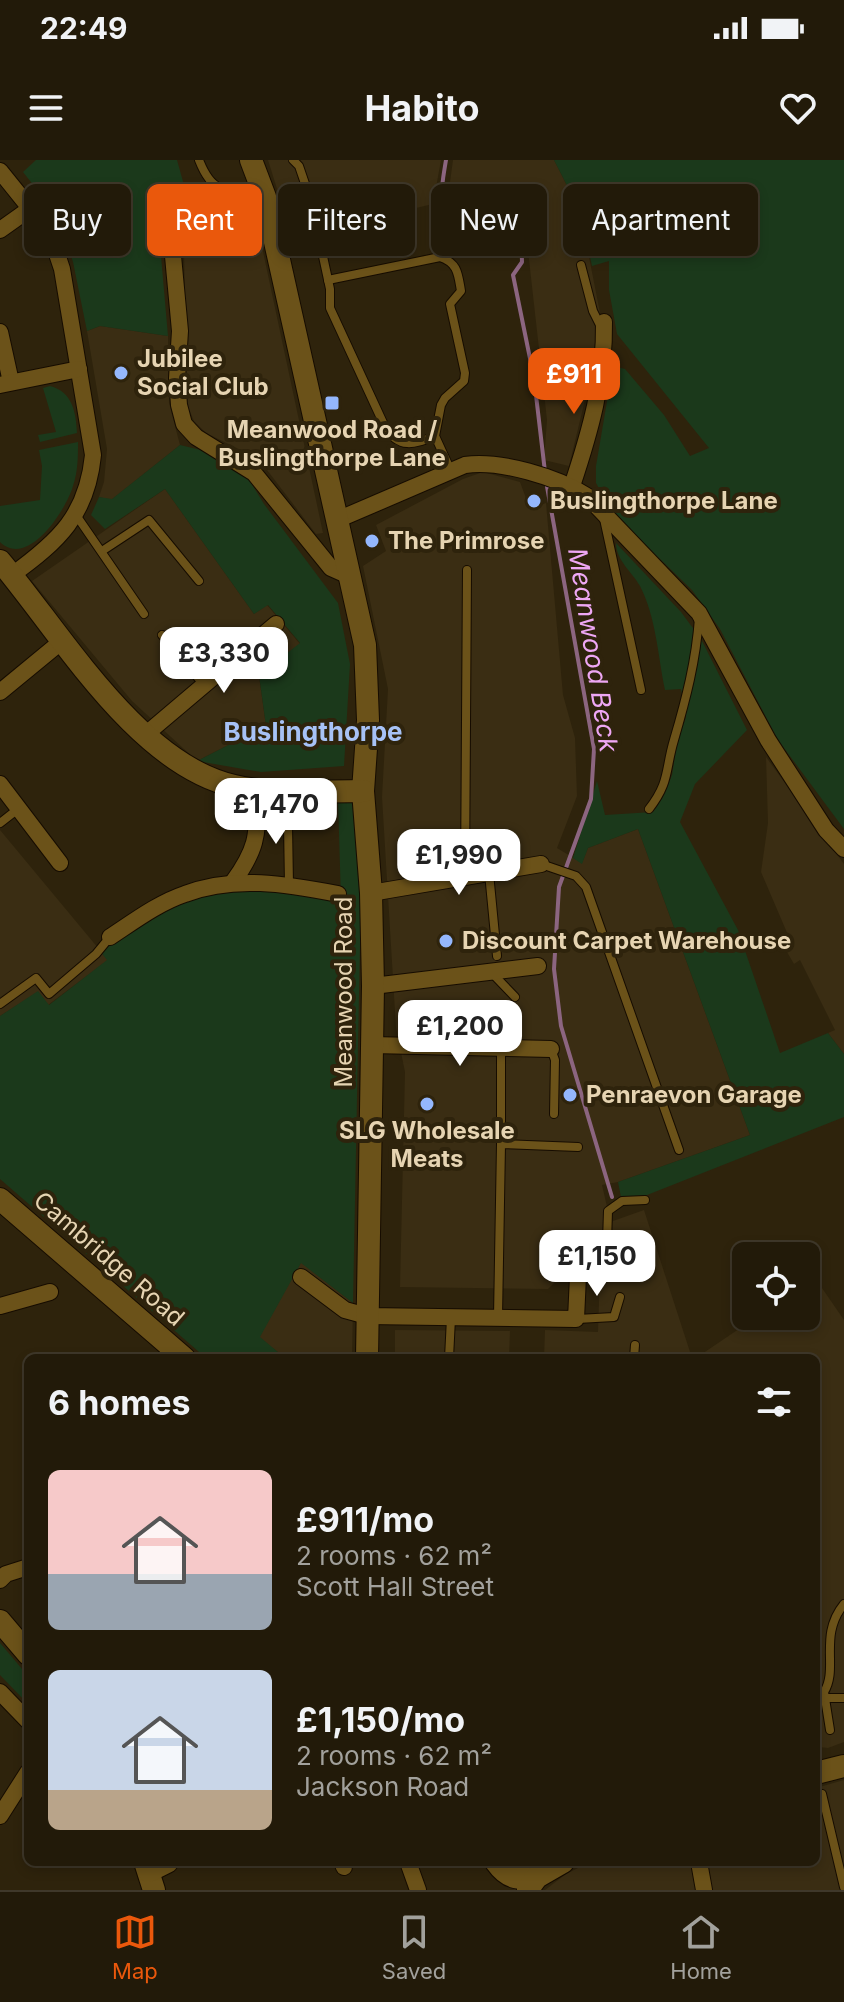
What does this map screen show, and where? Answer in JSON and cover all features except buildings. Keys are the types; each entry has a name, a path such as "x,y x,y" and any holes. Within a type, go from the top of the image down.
{"street":[{"name":"Meanwood Road","path":"251,160 260,184"},
{"path":"0,171 24,200"},
{"name":"Meanwood Road","path":"262,194 365,645 369,694 363,791 371,893 373,986 367,1354"},
{"path":"0,230 24,213"},
{"path":"58,256 93,455 91,479 76,515 46,550 6,568 101,688 145,735 205,777 258,791 363,791"},
{"path":"173,256 180,331 179,405 184,424 196,437 254,473 331,568 349,576"},
{"path":"568,485 593,425 605,353 604,328"},
{"path":"0,332 5,384 79,369"},
{"path":"337,520 465,465 486,462 568,485 587,496 699,613 764,744 826,830 844,849"},
{"path":"145,735 276,624"},
{"path":"0,692 62,641"},
{"path":"0,784 60,863"},
{"path":"233,882 249,859 257,840 258,791"},
{"path":"371,893 548,865"},
{"path":"110,937 185,893 233,882 289,885 338,894"},
{"path":"373,986 494,964 538,966"},
{"path":"371,1045 551,1049"},
{"name":"Cambridge Road","path":"0,1199 179,1354"},
{"path":"301,1277 345,1310 367,1316 576,1319 578,1276"},
{"path":"0,1306 50,1292"},
{"path":"0,1580 6,1574 24,1568"},
{"path":"0,1621 24,1649"},
{"path":"0,1692 24,1717"},
{"path":"820,1783 844,1766"},
{"path":"0,1816 24,1778"},
{"path":"409,1866 418,1890"},
{"path":"494,1866 498,1890"},
{"path":"497,1866 505,1875 532,1884 557,1866"},
{"path":"700,1866 704,1890"}],"lane":[{"path":"199,160 206,178 212,184"},
{"path":"293,160 299,166 305,184"},
{"path":"323,256 330,308 392,438 409,444 435,436"},
{"path":"328,280 440,257 457,268 461,291 450,304 465,373 464,381 441,405 435,436 451,471"},
{"path":"581,265 593,311 604,328"},
{"path":"603,513 641,690"},
{"path":"76,515 144,614"},
{"path":"102,551 149,520 199,581"},
{"path":"465,876 467,570"},
{"path":"649,809 662,792 669,771 696,657 699,613"},
{"path":"162,635 204,686"},
{"path":"0,823 18,809"},
{"path":"288,825 289,885"},
{"path":"548,865 576,876 586,887 679,1150"},
{"path":"489,872 494,964 515,997"},
{"path":"0,1004 36,978 49,994 96,954 110,937"},
{"path":"498,1317 501,1049"},
{"path":"551,1049 555,1060 554,1114"},
{"path":"501,1144 578,1147"},
{"path":"578,1276 606,1273 608,1211 622,1201 645,1200"},
{"path":"576,1319 614,1317 620,1297"},
{"path":"449,1354 451,1317"},
{"path":"634,1354 635,1345"},
{"path":"830,1730 822,1694 829,1683 828,1642 837,1613 844,1604"},
{"path":"820,1643 828,1642"},
{"path":"822,1694 844,1698"},
{"path":"820,1788 844,1887"}],"shaded area":[{"path":"268,160 441,160 437,184 431,184 431,204 415,208 415,184 278,184 278,192"},
{"path":"453,160 554,160 566,184 563,184 563,256 589,256 601,318 569,466 544,460 547,420 529,256 547,256 547,184 450,182"},
{"path":"262,247 323,533 316,534 264,466 251,455 206,433 194,421 187,405 184,256 262,256"},
{"path":"100,326 168,336 169,403 180,445 111,500 99,497 104,482 107,449 87,331"},
{"path":"483,472 520,482 530,509 546,503 563,695 575,738 577,796 557,848 582,863 588,848 638,829 750,1135 602,1185 608,1211 605,1230 613,1221 644,1210 691,1354 544,1354 545,1330 598,1332 601,1242 596,1259 557,1258 555,1282 548,1289 400,1287 405,1072 396,1028 382,797 388,689 363,566 386,551 376,525 463,479"},
{"path":"165,489 254,614 267,605 300,644 259,676 266,726 197,761 132,701 32,581"},
{"path":"766,757 844,864 844,1054 828,1033 835,1030 800,960 794,964 780,940 788,935 761,872 768,823"},
{"path":"0,830 108,960 48,1005 38,992 0,1016"},
{"path":"301,1262 353,1303 352,1354 280,1354 259,1337"},
{"path":"822,1288 844,1320 844,1742 828,1748 820,1747 820,1354 702,1354 737,1330 820,1330"},
{"path":"395,1330 510,1331 509,1354 395,1354"},
{"path":"844,1780 844,1890 545,1890 582,1866 820,1866 820,1787"}],"green space":[{"path":"36,160 177,160 184,184 147,184 147,256 161,256 168,336 100,326 87,331 71,256 131,256 131,184 33,184 23,172"},
{"path":"554,160 844,160 844,829 778,740 720,629 692,590 607,503 596,483 596,466 613,366 625,369 664,415 690,456 709,448 617,334 609,290 609,261 592,266 590,256 758,256 758,184 566,184"},
{"path":"50,386 64,393 72,404 77,433 40,442 38,435 56,432 43,388"},
{"path":"78,442 73,486 54,521 34,542 22,548 11,548 0,542 0,506 40,500 42,466 39,450"},
{"path":"180,445 205,451 248,478 338,603 350,664 344,766 261,772 197,761 266,726 259,675 300,643 268,605 254,614 165,489 105,529 91,515 99,497 112,499"},
{"path":"616,543 681,612 701,639 747,730 695,784 680,822 738,930 780,1053 828,1033 844,1054 844,1117 642,1197 621,1197 618,1182 750,1135 638,829 588,848 582,864 573,858 597,781 605,815 653,812 672,775 677,743 686,717 681,689 665,690 650,611 640,586 619,555"},
{"path":"338,800 356,804 361,893 353,1303 301,1263 260,1337 280,1354 201,1354 0,1179 0,1016 38,991 49,1005 107,960 100,951 150,917 185,899 246,886 341,900"},
{"path":"0,1643 24,1671 24,1700 0,1675"}],"waterway":[{"name":"Meanwood Beck","path":"446,160 442,188 451,208 469,219 486,213 507,221 521,232 522,262 513,275 534,378 545,472"},
{"name":"Meanwood Beck","path":"546,481 594,749 591,799 559,887 554,969 561,1026 612,1197"}],"place":[{"name":"Jubilee Social Club","path":"121,373"},
{"name":"Meanwood Road / Buslingthorpe Lane","path":"332,403"},
{"name":"Buslingthorpe Lane","path":"534,501"},
{"name":"The Primrose","path":"372,541"},
{"name":"Discount Carpet Warehouse","path":"446,941"},
{"name":"Penraevon Garage","path":"570,1095"},
{"name":"SLG Wholesale Meats","path":"427,1104"}],"district":[{"name":"Buslingthorpe","path":"313,732"}]}
